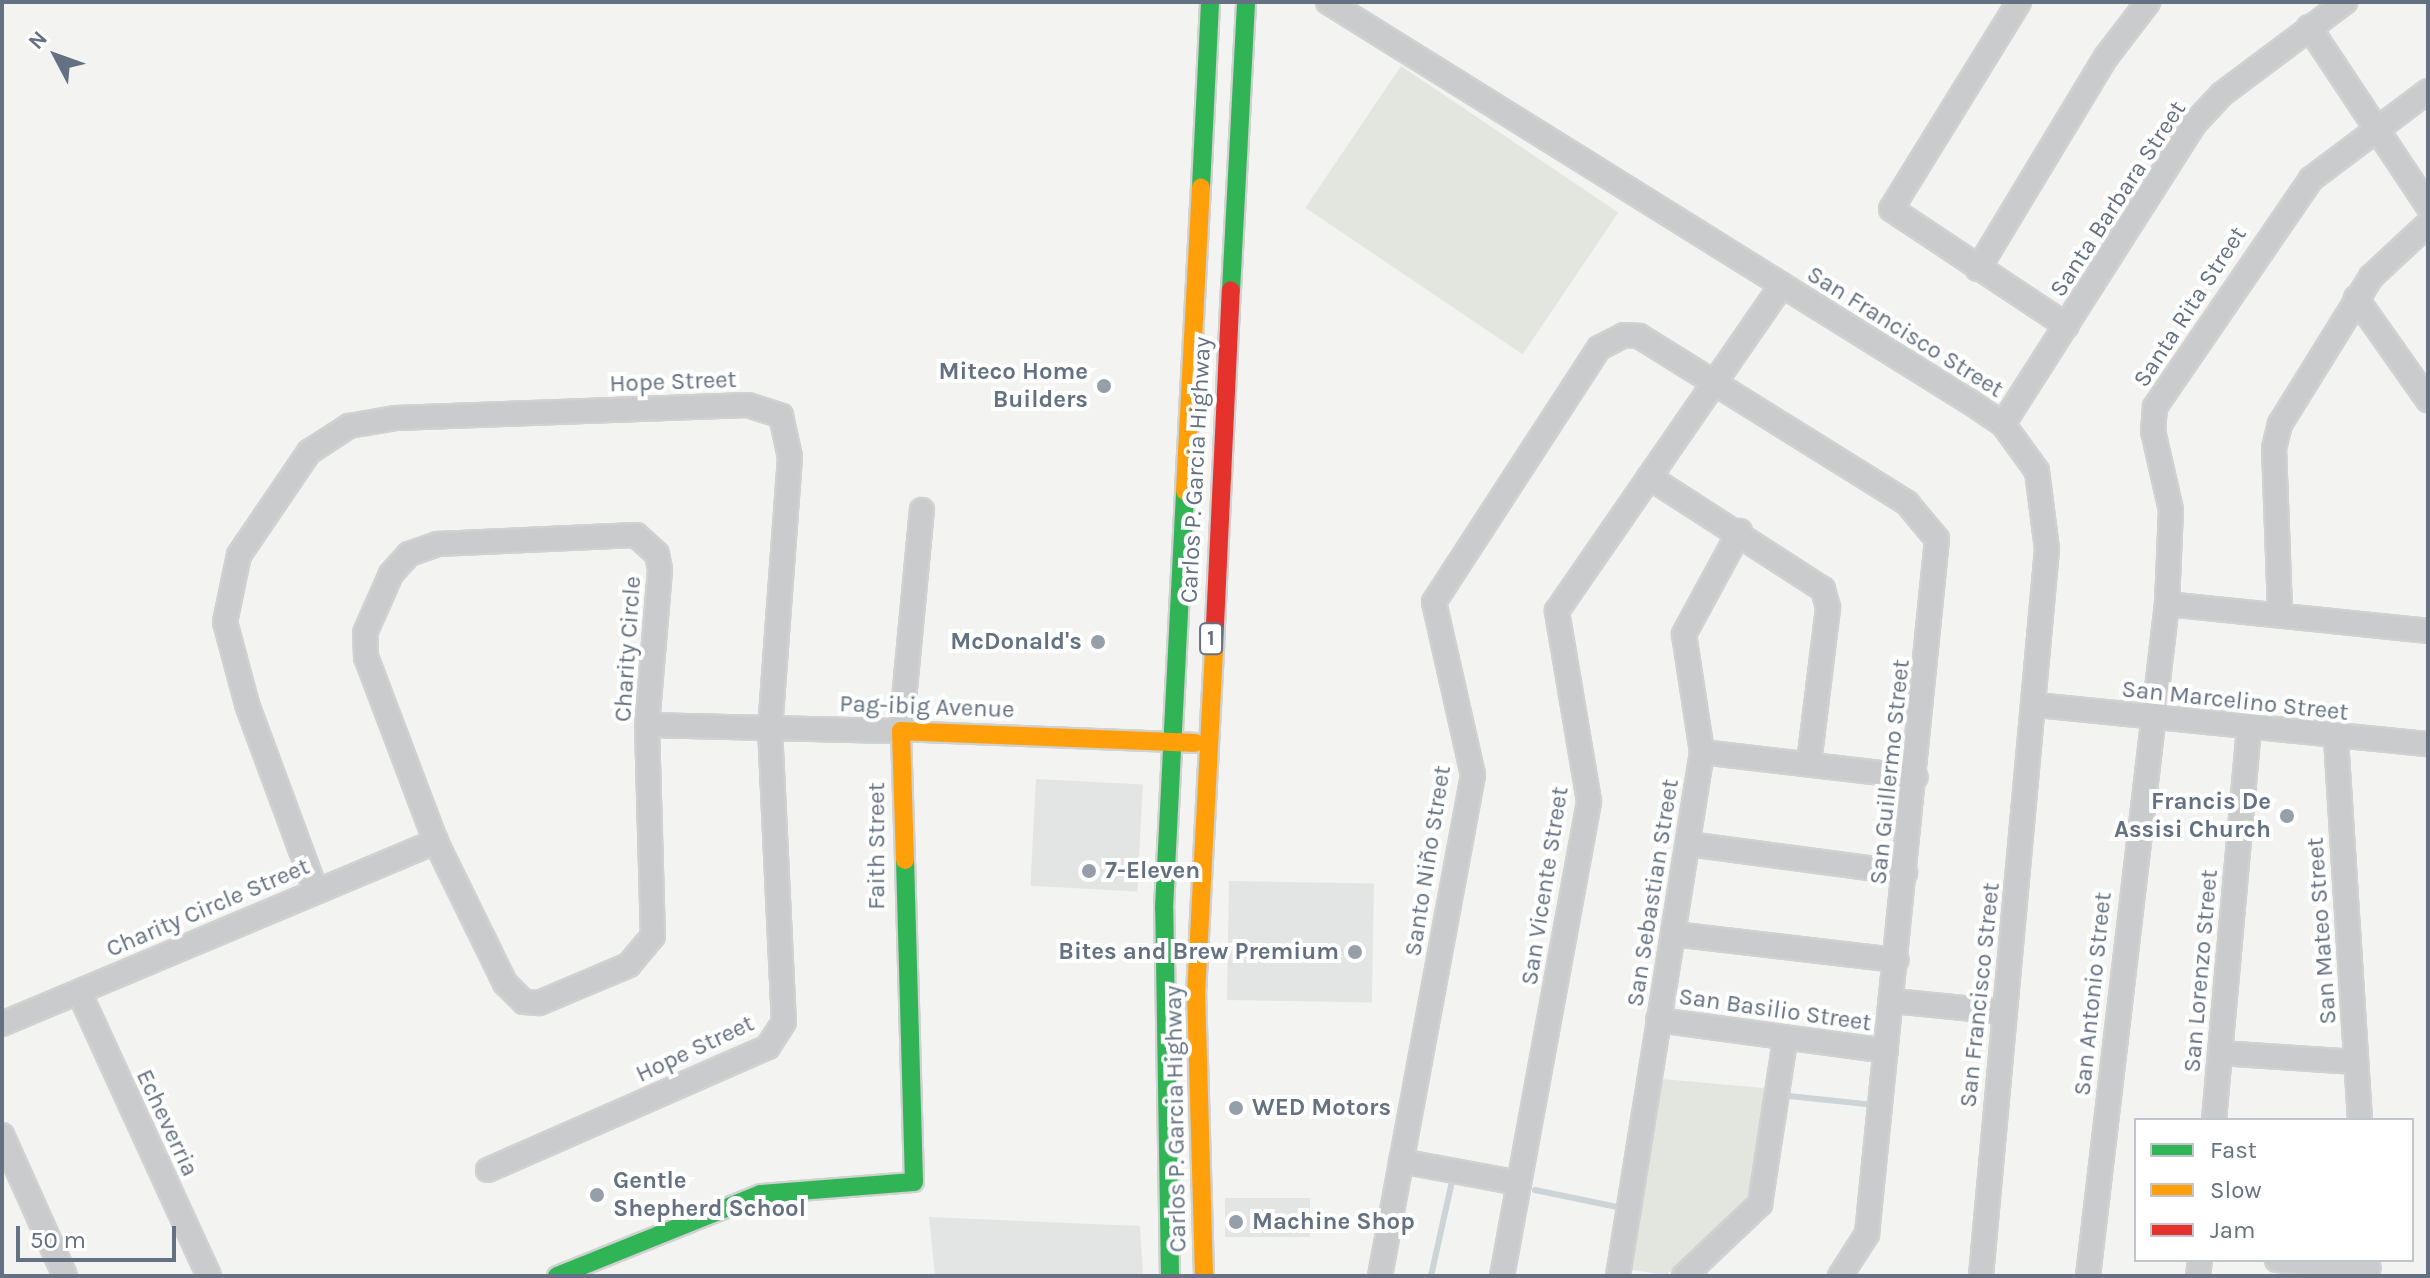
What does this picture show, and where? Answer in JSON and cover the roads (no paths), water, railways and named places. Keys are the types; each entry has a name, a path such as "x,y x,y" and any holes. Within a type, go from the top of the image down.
{"main road":[{"name":"Carlos P. Garcia Highway","path":"1170,1276 1163,997 1171,742 1210,2"},
{"name":"Carlos P. Garcia Highway","path":"1204,1276 1196,994 1205,743 1246,2"},
{"path":"1184,468 1221,470"},
{"name":"Pag-ibig Avenue","path":"901,731 1205,743"},
{"name":"Faith Street","path":"557,1276 761,1194 914,1182 901,731"},
{"path":"1163,997 1196,994"}],"street":[{"name":"San Francisco Street","path":"1328,2 2003,424 2025,449 2046,500 2036,705 2003,1012 1981,1276"},
{"path":"2019,2 1891,209 2067,326"},
{"path":"1978,269 2106,57 2148,2"},
{"name":"Santa Barbara Street","path":"2003,424 2194,124 2309,27 2345,2"},
{"path":"2309,27 2379,127 2428,206"},
{"name":"Santa Rita Street","path":"2149,717 2167,604 2171,510 2153,431 2158,399 2311,179 2428,91"},
{"path":"2280,611 2274,448 2289,406 2356,298 2428,224"},
{"name":"San Vicente Street","path":"1502,1276 1589,801 1557,611 1782,285"},
{"path":"2356,298 2428,400"},
{"name":"Santo Niño Street","path":"1380,1276 1473,775 1435,616 1439,587 1599,348 1624,335 1639,336 1715,382"},
{"name":"San Guillermo Street","path":"1715,382 1930,524 1939,556 1867,1234 1840,1276"},
{"name":"Hope Street","path":"316,891 247,704 225,622 226,592 239,555 287,478 327,435 349,426 748,405 781,416 790,457 770,728 784,1022 778,1036 737,1062 488,1170"},
{"path":"1649,477 1808,575 1828,608 1809,762"},
{"name":"Faith Street","path":"901,731 922,510"},
{"name":"San Sebastian Street","path":"1621,1275 1658,1020 1702,752 1684,634 1740,531"},
{"name":"Charity Circle","path":"624,534 646,541 660,570 647,725 653,936 629,965 539,1003 524,1002 505,983 436,842 366,657 375,603 409,554 452,543 624,534"},
{"path":"2167,604 2280,611 2428,631"},
{"name":"San Marcelino Street","path":"2036,705 2336,739 2428,744"},
{"name":"San Antonio Street","path":"2088,1276 2149,717"},
{"name":"Pag-ibig Avenue","path":"647,725 901,731"},
{"name":"San Lorenzo Street","path":"2214,1118 2249,730"},
{"name":"San Mateo Street","path":"2336,739 2360,1118"},
{"path":"1702,752 1809,762 1916,777"},
{"name":"Charity Circle Street","path":"2,1024 436,842"},
{"path":"1689,844 1905,873"},
{"path":"1674,934 1896,960"},
{"name":"Echeverria","path":"79,992 209,1276"},
{"path":"1893,1001 2003,1012"},
{"name":"San Basilio Street","path":"1658,1020 1785,1041 1886,1051"},
{"path":"1684,1276 1760,1204 1785,1041"},
{"path":"2220,1053 2356,1062"},
{"path":"2,1135 65,1276"},
{"path":"1401,1161 1519,1183"},
{"path":"2300,1262 2369,1268"}],"waterway":[{"path":"1789,1096 1874,1105"},
{"path":"1431,1276 1452,1181"},
{"path":"1535,1190 1617,1207"}],"place":[{"name":"Miteco Home Builders","path":"1104,386"},
{"name":"McDonald's","path":"1098,642"},
{"name":"Francis De Assisi Church","path":"2287,816"},
{"name":"7-Eleven","path":"1089,871"},
{"name":"Bites and Brew Premium","path":"1355,952"},
{"name":"WED Motors","path":"1236,1108"},
{"name":"Gentle Shepherd School","path":"597,1195"},
{"name":"Machine Shop","path":"1236,1222"}]}
